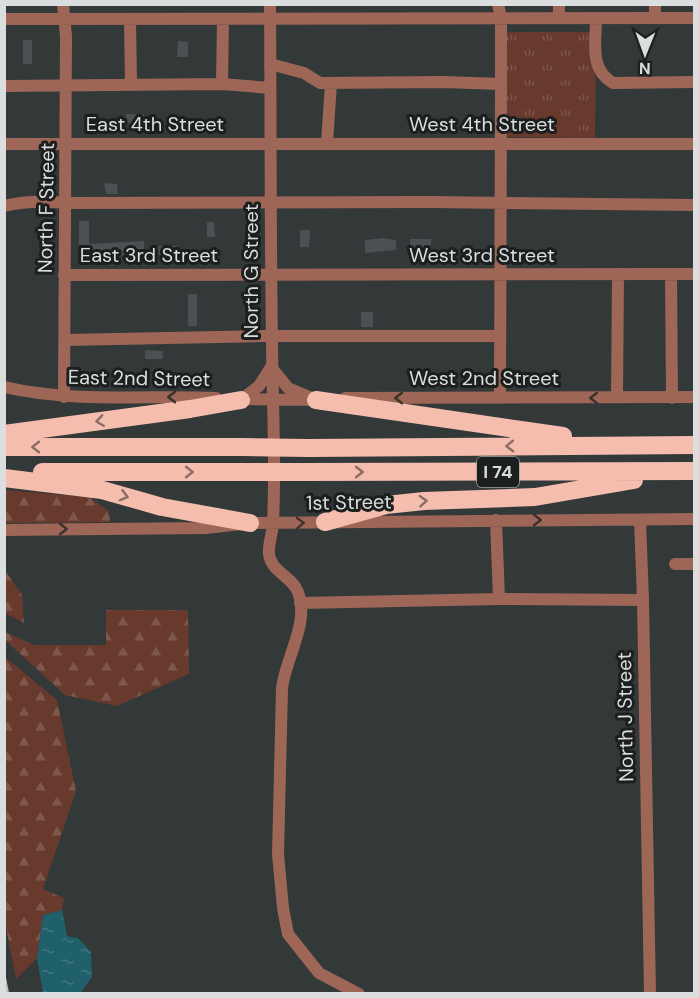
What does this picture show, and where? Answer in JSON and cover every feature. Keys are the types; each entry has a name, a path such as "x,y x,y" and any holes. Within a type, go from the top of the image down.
{"highway":[{"path":"4,434 241,400"},
{"path":"316,400 548,434 654,445"},
{"name":"I 74","path":"4,447 309,448 694,445"},
{"path":"325,522 386,505 424,501 535,497 689,471"},
{"name":"I 74","path":"4,472 689,471"},
{"path":"4,478 102,490 162,507 249,523"}],"street":[{"name":"North F Street","path":"63,4 66,86 64,397"},
{"name":"North G Street","path":"270,4 270,336 273,400 273,524 269,553 278,572 294,584 300,603"},
{"path":"498,4 501,18 500,398"},
{"path":"559,4 559,18"},
{"path":"655,4 655,18"},
{"path":"4,20 270,18 322,12 501,18 694,18"},
{"path":"596,18 596,65 608,80 613,83 694,82"},
{"path":"222,84 223,19"},
{"path":"130,20 131,84"},
{"path":"270,64 304,73 321,83 501,84"},
{"path":"327,143 331,83"},
{"path":"4,86 222,84 270,88"},
{"name":"West 4th Street","path":"270,143 694,144"},
{"name":"East 4th Street","path":"4,144 270,143"},
{"path":"4,206 32,201 65,203 694,205"},
{"name":"West 3rd Street","path":"270,274 694,274"},
{"name":"East 3rd Street","path":"64,275 270,274"},
{"path":"617,398 618,274"},
{"path":"672,274 672,398"},
{"path":"65,340 270,336 500,336"},
{"path":"241,400 259,386 272,367 288,388 316,400"},
{"name":"East 2nd Street","path":"4,387 29,393 64,397 273,400"},
{"name":"West 2nd Street","path":"273,400 694,397"},
{"name":"1st Street","path":"4,530 207,528 249,523 694,519"},
{"path":"496,520 499,599"},
{"name":"North J Street","path":"640,520 644,600 650,993"},
{"path":"675,564 694,564"},
{"path":"359,993 319,973 288,934 283,908 278,854 282,689 283,674 293,652 301,619 300,603 499,599 644,600"}],"green space":[{"path":"507,32 596,32 595,138 507,137"},
{"path":"4,490 89,497 109,511 110,522 5,523"},
{"path":"4,569 22,595 24,623 5,613"},
{"path":"106,610 188,610 189,674 117,706 65,695 5,640 5,632 35,645 106,645"},
{"path":"4,656 57,700 76,791 43,889 64,898 62,910 43,915 37,958 16,979 4,917"}],"water":[{"path":"62,910 67,936 78,938 91,952 92,977 80,993 43,993 37,958 43,915"}],"building":[{"path":"23,40 32,40 32,64 23,64"},
{"path":"178,41 188,42 188,57 177,57"},
{"path":"126,114 144,114 144,123 126,123"},
{"path":"104,183 117,184 118,194 106,194"},
{"path":"79,221 89,221 89,244 144,241 144,259 135,260 135,255 115,256 114,252 89,253 89,260 79,260"},
{"path":"207,222 214,222 215,237 207,237"},
{"path":"300,230 310,230 309,247 300,247"},
{"path":"384,238 396,240 396,250 365,253 365,240"},
{"path":"410,239 431,239 431,253 410,253"},
{"path":"158,246 177,246 177,254 159,255"},
{"path":"188,294 197,294 197,326 188,326"},
{"path":"361,312 373,312 373,327 361,327"},
{"path":"145,350 163,351 162,359 145,359"}],"railway":[{"path":"4,979 7,994"}]}
